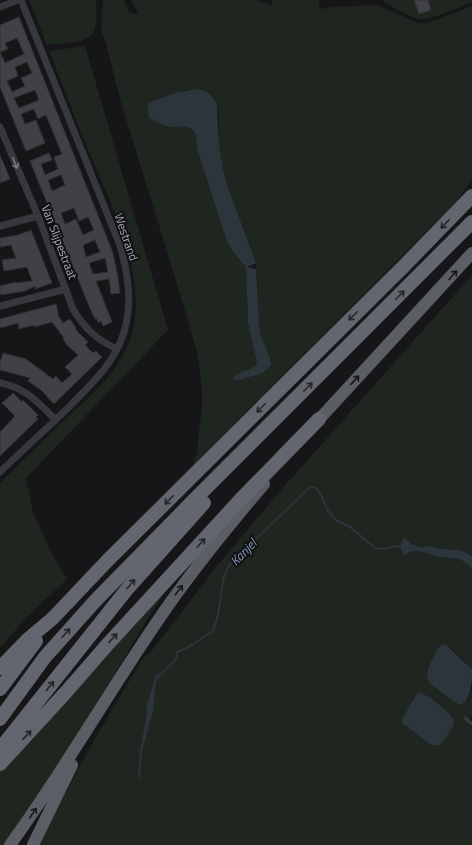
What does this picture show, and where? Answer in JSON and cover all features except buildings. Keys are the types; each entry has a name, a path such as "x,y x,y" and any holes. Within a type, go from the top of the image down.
{"highway":[{"path":"0,668 27,640 53,618 108,560 397,273 472,196"},
{"path":"0,719 40,663 68,631 193,501 472,222"},
{"path":"0,764 241,499 412,320 472,253"},
{"path":"10,845 33,814 123,671 174,596 236,517 319,419"},
{"path":"0,749 128,588 222,484 270,425"},
{"path":"0,689 53,618"},
{"path":"33,845 96,716"}],"street":[{"path":"0,7 20,0"},
{"name":"Westrand","path":"0,472 56,420 98,377 117,349 124,333 127,316 127,276 124,261 103,202 20,0"},
{"name":"Van Slijpestraat","path":"0,127 38,216 73,309 86,328 94,336 117,349"},
{"path":"0,226 38,216"},
{"path":"0,306 66,289"},
{"path":"0,383 14,386 29,394 56,420"}],"lane":[{"path":"465,718 472,724"}],"shaded area":[{"path":"29,0 96,0 97,15 92,33 87,38 80,41 47,45"},
{"path":"103,0 124,0 129,12 139,15 131,0 257,0 272,6 272,0 319,0 319,9 377,5 420,24 430,22 472,6 472,181 456,202 193,465 197,452 202,405 202,388 198,356 121,103 104,36 101,32","holes":["188,90 217,104 219,111 219,146 223,169 228,187 256,263 260,334 263,342 263,373 248,369 253,368 257,363 248,323 246,267 236,256 227,242 198,152 195,133 187,127 168,126 149,118 147,104"]},
{"path":"382,0 472,1 437,16 418,19 400,11"},
{"path":"85,46 168,330 26,478 33,512 51,552 67,579 26,618 0,648 0,483 93,394 112,373 122,357 132,332 136,306 134,279 128,251 119,223 49,51"},
{"path":"198,89 210,94 217,104 219,146 223,169 228,187 256,263 247,267 256,269 260,334 270,358 271,365 263,373 239,380 232,379 238,374 252,368 257,363 248,323 246,267 236,256 227,242 198,152 195,133 186,127 171,127 158,123 149,118 147,104 175,93"},
{"path":"472,275 472,556 461,550 442,549 431,546 418,547 411,544 404,555 414,551 419,551 439,557 460,559 472,568 472,669 453,650 443,644 440,645 427,670 427,675 432,685 456,703 468,699 472,690 472,715 469,725 472,727 472,845 40,845 76,772 145,655 150,653 221,561 281,490","holes":["421,692 441,706 453,718 436,745 429,744 404,725"]},
{"path":"404,537 411,544 418,547 431,546 442,549 461,550 472,556 472,568 460,559 439,557 419,551 414,551 404,555 400,547"},
{"path":"166,590 137,636 65,760 6,845 0,845 0,770"},
{"path":"445,644 472,669 469,694 465,702 461,705 442,693 429,682 427,677 427,672 431,662 440,645"},
{"path":"160,673 156,682 153,711 141,755 140,751 147,713 146,709 156,675"},
{"path":"418,692 426,695 453,718 454,721 452,727 439,745 429,744 402,723 402,719"}],"waterway":[{"name":"Kanjel","path":"158,677 176,659 177,652 187,648 213,631 218,615 224,576 230,564 310,487 316,488 328,511 336,520 350,527 375,548 383,549 396,546 401,547"},
{"name":"Kanjel","path":"139,777 141,753"}]}
